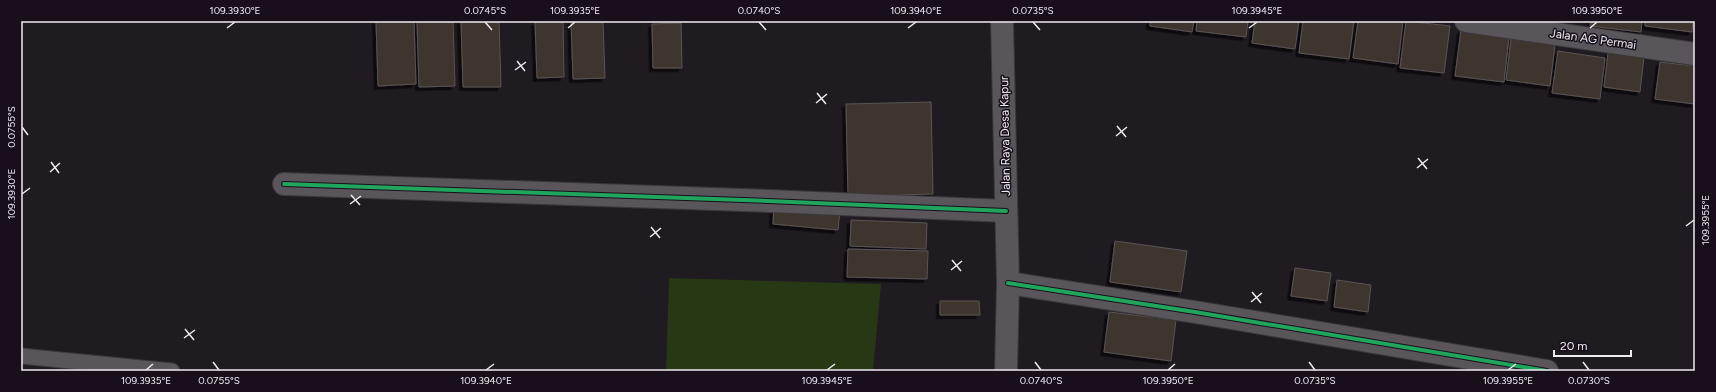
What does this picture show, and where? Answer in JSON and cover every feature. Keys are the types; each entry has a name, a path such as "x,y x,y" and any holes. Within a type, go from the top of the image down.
{"street":[{"name":"Jalan Raya Desa Kapur","path":"1002,21 1008,283 1006,371"},
{"name":"Jalan AG Permai","path":"1466,21 1695,54"},
{"path":"284,184 752,200 1006,211"},
{"path":"1008,283 1195,312 1547,371"}],"lane":[{"path":"21,356 172,371"}],"green space":[{"path":"669,278 881,284 873,371 666,371"}],"building":[{"path":"376,21 414,21 416,84 378,86"},
{"path":"417,21 453,21 455,86 419,87"},
{"path":"461,21 499,21 501,87 463,87"},
{"path":"563,21 564,77 537,78 535,22"},
{"path":"571,21 603,21 605,78 573,79"},
{"path":"1150,21 1194,21 1192,32 1150,26"},
{"path":"1197,21 1248,21 1246,37 1196,31"},
{"path":"1255,21 1299,21 1295,49 1252,43"},
{"path":"1303,21 1354,21 1349,59 1299,53"},
{"path":"1358,21 1403,21 1398,64 1353,58"},
{"path":"1406,21 1450,26 1444,73 1400,68"},
{"path":"1591,21 1642,21 1641,32 1590,26"},
{"path":"1645,21 1693,21 1692,32 1645,26"},
{"path":"681,23 682,68 653,68 652,24"},
{"path":"1461,30 1509,37 1504,82 1455,76"},
{"path":"1511,39 1555,45 1550,86 1506,80"},
{"path":"1558,51 1605,58 1600,99 1552,93"},
{"path":"1608,53 1644,57 1640,92 1604,87"},
{"path":"1660,62 1695,66 1695,104 1655,99"},
{"path":"931,102 933,194 848,196 846,104"},
{"path":"774,204 840,210 838,230 773,224"},
{"path":"851,220 927,223 926,249 850,246"},
{"path":"1115,241 1187,251 1181,292 1110,282"},
{"path":"848,249 928,251 927,279 847,277"},
{"path":"1295,268 1331,273 1327,301 1291,296"},
{"path":"1337,280 1371,285 1368,312 1334,307"},
{"path":"940,301 979,301 980,315 940,315"},
{"path":"1109,312 1176,320 1171,361 1104,352"}],"cycle path":[{"path":"284,184 1006,211"},
{"path":"1008,283 1195,312 1547,371"}]}
